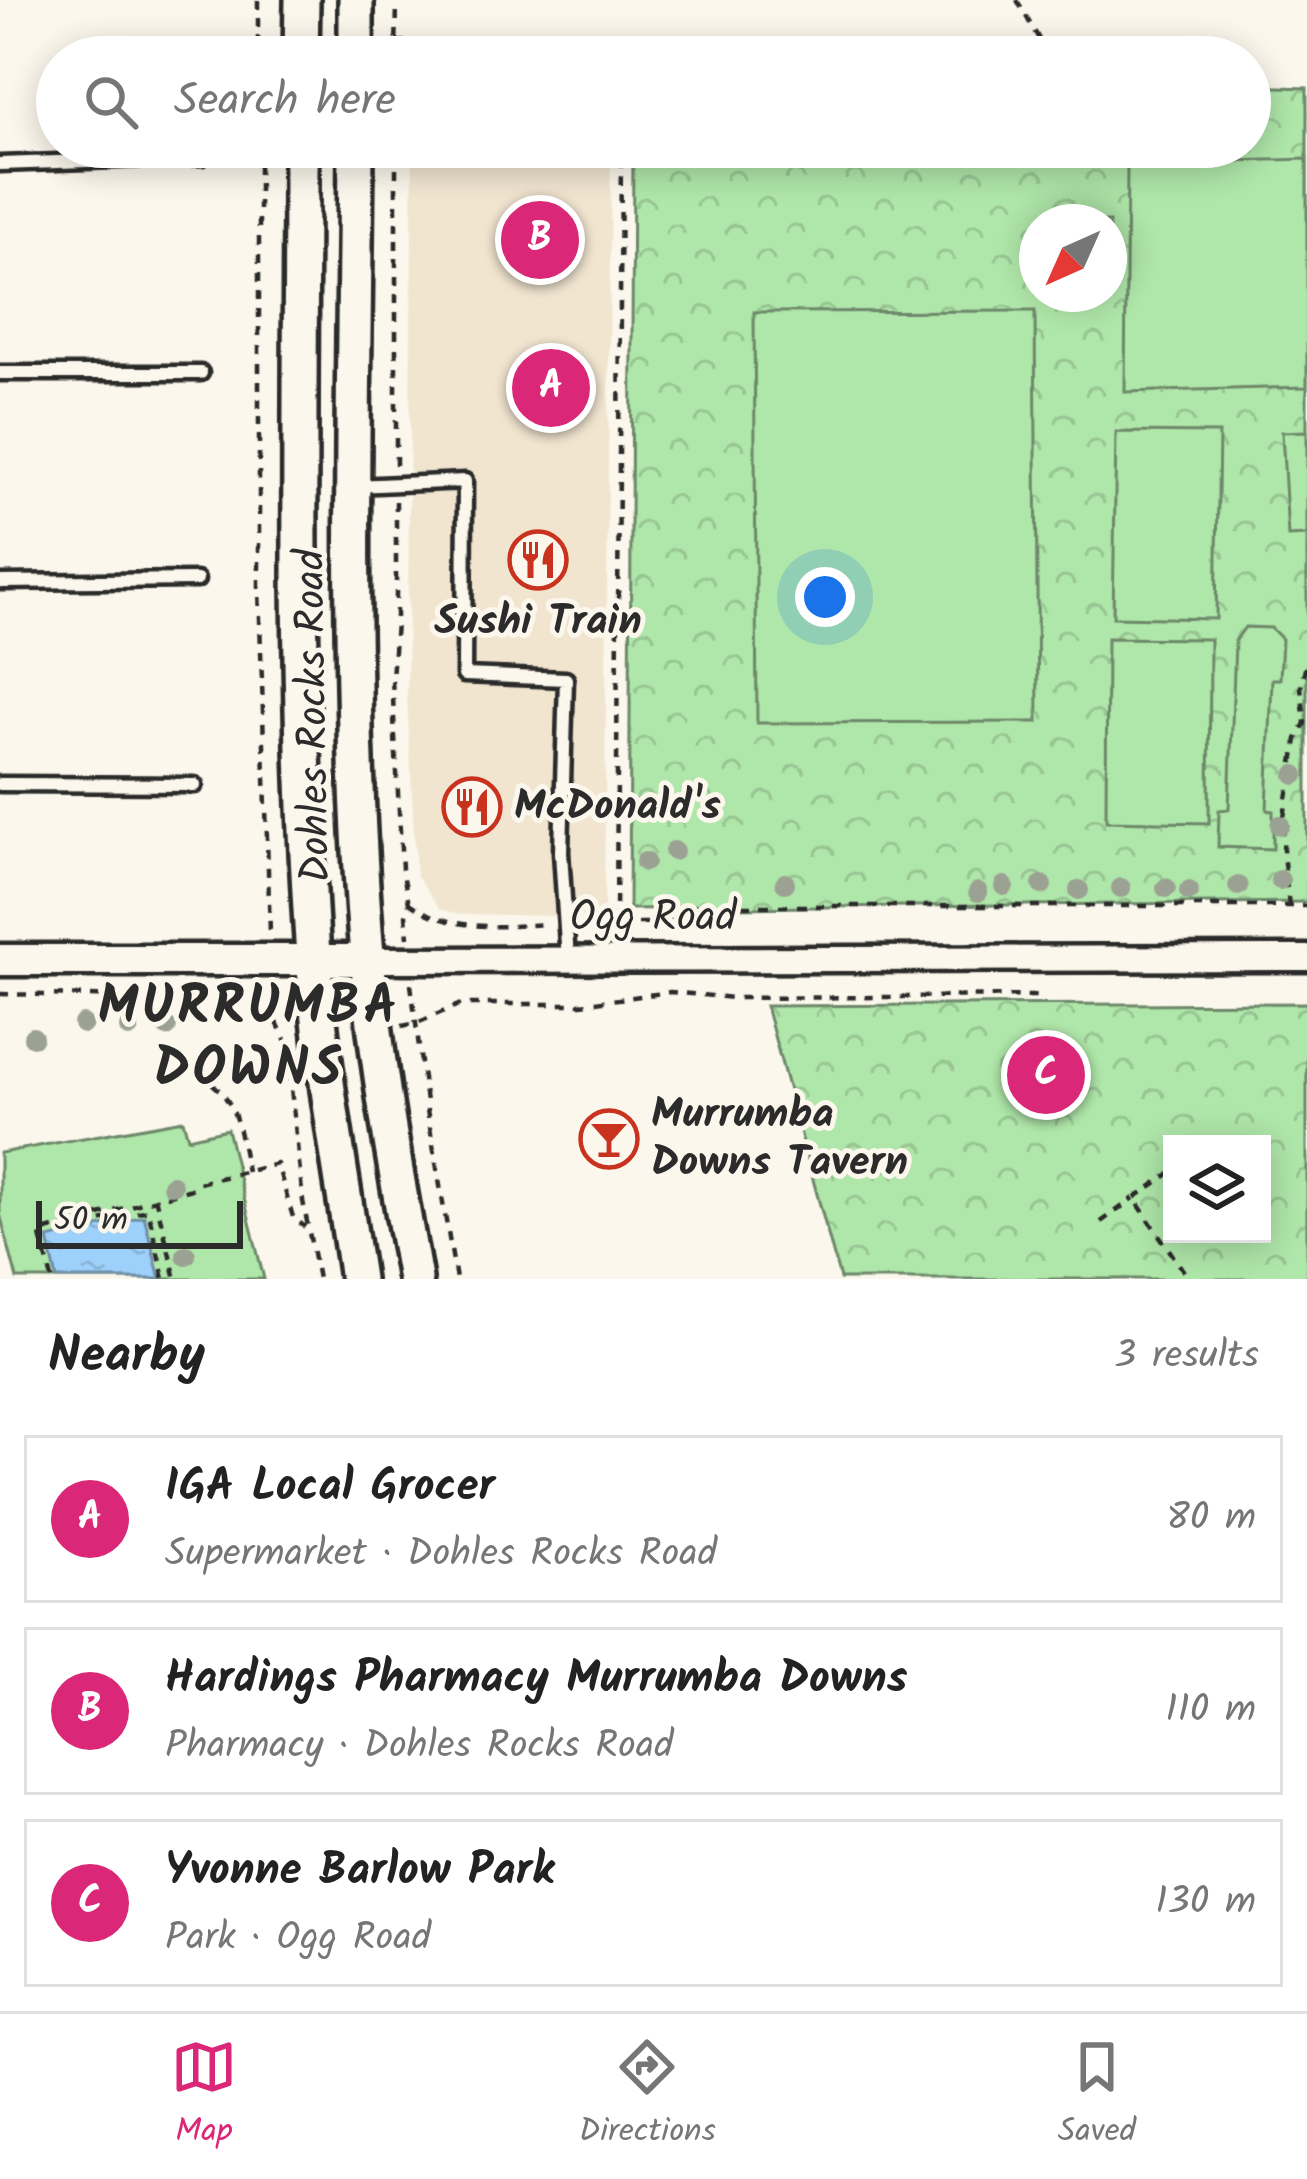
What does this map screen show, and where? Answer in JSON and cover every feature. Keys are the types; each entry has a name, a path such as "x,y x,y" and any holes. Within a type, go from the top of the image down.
{"main road":[{"path":"301,36 302,0"},
{"path":"356,0 356,36"},
{"name":"Dohles Rocks Road","path":"301,168 301,697 313,959 357,1279"},
{"name":"Dohles Rocks Road","path":"356,168 355,725 367,960 416,1279"}],"street":[{"name":"Ogg Road","path":"0,960 1307,958"}],"lane":[{"path":"0,164 36,163"},
{"path":"0,373 201,373"},
{"path":"355,487 465,481 464,675 566,679 562,852 568,961"},
{"path":"0,582 197,580"},
{"path":"0,784 195,785"}],"path":[{"path":"258,0 258,36"},
{"path":"397,0 397,36"},
{"path":"1017,0 1037,36"},
{"path":"396,168 392,679 402,868 410,903 406,915 430,1132 456,1279"},
{"path":"616,923 621,168"},
{"path":"1289,906 1284,818 1297,739 1305,723 1301,687 1307,661"},
{"path":"410,903 444,921 484,927 700,923"},
{"path":"688,923 688,906 1307,906"},
{"path":"417,1024 442,1009 485,1001 580,1004 670,992 733,998 1044,997"},
{"path":"0,994 222,999 273,1014"},
{"path":"181,1066 211,1080 236,1111 247,1172"},
{"path":"52,1279 40,1232 277,1164 293,1217 308,1230"},
{"path":"1101,1222 1163,1178"},
{"path":"155,1197 176,1279"},
{"path":"1134,1198 1189,1279"},
{"path":"84,1221 148,1210 164,1279"}],"shaded area":[{"path":"413,168 611,168 604,917 459,914 440,909 416,875 407,696"}],"green space":[{"path":"1271,87 1307,88 1307,902 629,909 633,168 1271,168"},
{"path":"1307,159 1307,387 1125,392 1127,168 1271,168 1271,160"},
{"path":"754,312 1035,312 1038,722 757,723"},
{"path":"1307,431 1307,535 1288,536 1282,432"},
{"path":"1116,432 1219,433 1216,619 1113,617"},
{"path":"1245,627 1271,628 1282,639 1280,679 1272,679 1267,810 1273,811 1273,849 1218,847 1219,810 1229,809 1235,641"},
{"path":"1107,638 1210,639 1209,823 1106,821"},
{"path":"1307,1003 1307,1279 840,1279 766,1006"},
{"path":"183,1120 188,1138 227,1129 264,1279 17,1279 0,1214 0,1153"}],"water":[{"path":"144,1216 160,1279 57,1279 48,1239"}],"place":[{"name":"Hardings Pharmacy Murrumba Downs","path":"540,240"},
{"name":"IGA Local Grocer","path":"551,388"},
{"name":"Sushi Train","path":"538,560"},
{"name":"McDonald's","path":"472,807"},
{"name":"Yvonne Barlow Park","path":"1046,1075"},
{"name":"Murrumba Downs Tavern","path":"609,1139"}],"district":[{"name":"MURRUMBA DOWNS","path":"249,1040"}]}
